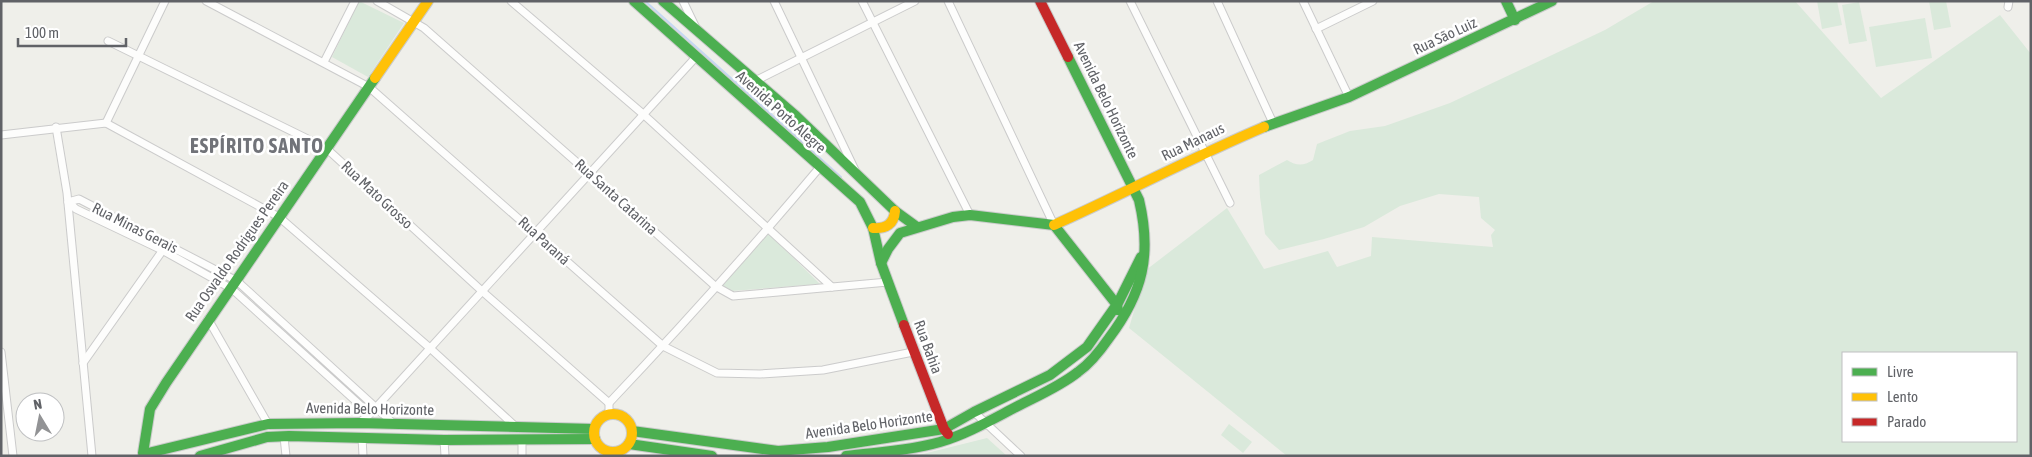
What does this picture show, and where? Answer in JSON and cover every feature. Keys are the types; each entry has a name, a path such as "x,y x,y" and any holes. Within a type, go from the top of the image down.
{"main road":[{"name":"Rua Osvaldo Rodrigues Pereira","path":"146,454 146,426 150,409 208,319 234,285 428,1"},
{"name":"Avenida Porto Alegre","path":"634,1 860,202 873,228 882,263"},
{"name":"Avenida Porto Alegre","path":"663,1 755,81 895,211 917,227"},
{"name":"Avenida Belo Horizonte","path":"846,456 924,446 952,438 986,423 1058,385 1087,365 1121,324 1131,307 1140,284 1146,260 1144,217 1133,189 1040,1"},
{"path":"1506,1 1515,20"},
{"name":"Rua São Luiz","path":"1349,97 1552,1"},
{"name":"Rua Manaus","path":"1054,225 1133,189 1204,152 1273,123 1349,97"},
{"path":"873,228 885,228 890,225 895,216 895,211"},
{"path":"882,263 888,249 900,233 953,217 970,215 1054,225 1117,306 1121,324"},
{"name":"Avenida Belo Horizonte","path":"632,431 778,451 828,447 944,429 974,412 1050,375 1088,347 1117,306 1138,266 1146,242"},
{"name":"Rua Bahia","path":"882,263 913,352 944,429 952,438"},
{"path":"609,414 617,414 624,418 630,423 632,431 629,444 615,452 601,453 594,434 600,420 609,414"},
{"name":"Avenida Belo Horizonte","path":"146,454 268,424 359,423 515,426 594,434"},
{"name":"Avenida Belo Horizonte","path":"200,456 267,437 522,440 594,434"},
{"path":"629,444 712,456"}],"street":[{"path":"106,123 165,1"},
{"name":"Rua Paraná","path":"206,1 369,87 663,346 717,373 760,374 823,370 913,352"},
{"path":"324,62 356,1"},
{"name":"Rua Santa Catarina","path":"377,1 424,28 715,286 733,296 888,282"},
{"path":"511,1 643,114 832,287"},
{"path":"683,1 698,31"},
{"path":"774,1 857,174"},
{"path":"862,1 970,215"},
{"path":"755,81 915,1"},
{"path":"948,1 1054,225"},
{"path":"1130,1 1230,203"},
{"path":"1217,1 1273,123"},
{"path":"1303,1 1349,97"},
{"path":"1316,29 1372,1"},
{"name":"Rua Mato Grosso","path":"108,41 326,148 483,292 609,403"},
{"path":"359,423 370,414 431,350 696,57"},
{"path":"1,135 106,123 279,217 515,426"},
{"path":"56,128 68,202 92,456"},
{"path":"609,414 609,403 769,228 820,167"},
{"name":"Rua Minas Gerais","path":"68,202 79,199 168,244 234,285 376,407 394,425"},
{"name":"Rua Minas Gerais","path":"68,202 76,209 234,285 370,414"},
{"path":"84,363 168,244"},
{"path":"208,319 268,424"},
{"path":"1,352 13,456"},
{"path":"974,412 1021,456"},
{"path":"284,437 286,456"},
{"path":"362,437 363,456"},
{"path":"444,440 445,456"},
{"path":"522,440 522,456"}],"green space":[{"path":"359,1 404,23 368,77 332,57"},
{"path":"1654,1 1795,1 1881,98 2000,15 2031,54 2031,456 1287,456 1129,328 1146,270 1227,208 1264,269 1328,251 1337,267 1371,256 1372,237 1493,247 1491,235 1495,230 1481,218 1479,197 1439,194 1400,206 1364,227 1279,250 1265,234 1259,175 1287,160 1300,165 1313,160 1317,144 1350,131 1385,126 1450,103 1605,30"},
{"path":"1817,1 1837,1 1842,25 1822,29"},
{"path":"1929,1 1946,1 1951,27 1934,30"},
{"path":"1859,2 1867,41 1849,44 1842,5"},
{"path":"1925,18 1932,58 1876,67 1869,27"},
{"path":"768,233 820,284 732,291 721,285"},
{"path":"1229,424 1252,442 1243,453 1221,435"},
{"path":"987,438 1007,456 915,456"}],"waterway":[{"path":"645,1 841,177"}],"traffic: fast":[{"path":"634,1 860,202 873,228 881,263 904,325"},
{"path":"663,1 796,116 895,211 917,227"},
{"path":"1506,1 1515,20"},
{"path":"1264,127 1349,97 1552,1"},
{"path":"846,456 905,449 940,442 960,435 1048,391 1071,377 1091,361 1121,321 1130,305 1142,273 1144,256 1145,238 1139,200 1068,57"},
{"path":"143,453 150,409 166,383 375,78"},
{"path":"881,263 888,249 900,233 953,217 970,215 1054,225 1117,305 1118,310"},
{"path":"632,431 778,451 828,447 944,429 974,412 1050,375 1087,347 1118,303 1141,257"},
{"path":"148,453 268,424 359,423 594,429"},
{"path":"200,456 267,437 289,436 444,440 595,439"},
{"path":"629,444 712,456"}],"traffic: slow":[{"path":"375,78 428,1"},
{"path":"1054,225 1211,150 1264,127"},
{"path":"873,228 882,228 888,225 893,219 895,211"},
{"path":"613,414 626,420 632,433 626,446 613,452 600,446 594,433 600,420 613,414"}],"traffic: jam":[{"path":"1040,1 1068,57"},
{"path":"904,325 944,429 948,434"}],"district":[{"name":"ESPÍRITO SANTO","path":"257,146"}]}
